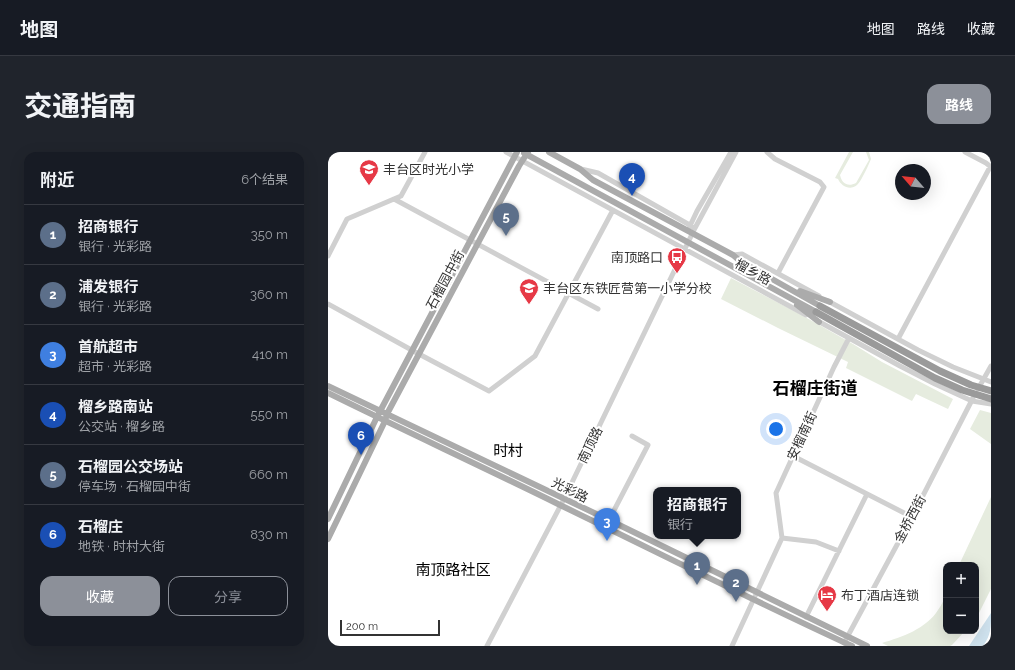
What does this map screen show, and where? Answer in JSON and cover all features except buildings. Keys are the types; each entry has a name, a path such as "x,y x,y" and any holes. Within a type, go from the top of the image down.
{"highway":[{"name":"榴乡路","path":"818,309 940,371 971,385 991,391"},
{"name":"榴乡路","path":"818,309 935,378 962,390 991,399"}],"main road":[{"name":"榴乡路","path":"549,152 580,169 593,180 692,230 733,255 740,261 782,285 818,309"},
{"name":"石榴园中街","path":"328,539 385,421 384,412 525,153"},
{"name":"榴乡路","path":"525,153 779,292 818,309"},
{"name":"石榴园中街","path":"416,352 471,240 516,154"},
{"path":"782,285 830,302"},
{"path":"779,292 819,322"},
{"name":"光彩路","path":"328,386 609,520 806,617 846,640 852,646"},
{"name":"光彩路","path":"328,393 561,505 753,600 846,640 867,646"},
{"path":"328,518 377,417 384,412"}],"street":[{"path":"328,256 347,219 401,196 425,152"},
{"name":"榴乡路","path":"506,152 516,154 522,161 900,366 972,401 991,404"},
{"name":"南顶路","path":"487,646 561,505 686,249 697,211 731,152"},
{"name":"南顶路","path":"692,230 736,152"},
{"path":"766,152 775,159 820,182 824,188 778,273"},
{"path":"898,339 991,167 965,152"},
{"path":"394,199 598,309"},
{"path":"328,304 489,391 535,356 613,210"},
{"name":"榴乡路","path":"733,255 742,254 898,339 953,367 991,382"},
{"name":"安榴南街","path":"782,538 776,493 834,367 849,338"},
{"name":"金桥西街","path":"846,640 991,366"},
{"path":"609,520 648,445 632,436"},
{"path":"793,456 912,517"},
{"path":"806,617 867,494"},
{"path":"732,646 782,538 816,542 839,551"}],"shaded area":[{"path":"849,152 853,152 840,175 842,181 848,185 856,183 869,160 866,152 869,152 871,159 859,183 852,188 843,186 838,179 835,178"},
{"path":"731,278 798,313 882,362 953,399 948,409 916,394 912,401 846,368 848,362 721,299"},
{"path":"980,410 991,413 991,444 970,429"},
{"path":"991,497 991,589 979,613 979,562 960,562"},
{"path":"943,602 943,634 962,634 952,645 888,646 882,643 898,638 920,627 933,617"}],"water":[{"path":"991,613 990,631 983,646 969,646 977,634 979,634 979,631"}],"place":[{"name":"丰台区时光小学","path":"369,186"},
{"name":"榴乡路南站","path":"632,196"},
{"name":"石榴园公交场站","path":"506,236"},
{"name":"南顶路口","path":"677,274"},
{"name":"丰台区东铁匠营第一小学分校","path":"529,305"},
{"name":"石榴庄","path":"361,455"},
{"name":"首航超市","path":"607,541"},
{"name":"招商银行","path":"697,585"},
{"name":"浦发银行","path":"736,602"},
{"name":"布丁酒店连锁","path":"827,612"}],"district":[{"name":"石榴庄街道","path":"815,388"},
{"name":"时村","path":"508,451"},
{"name":"南顶路社区","path":"453,570"}]}
